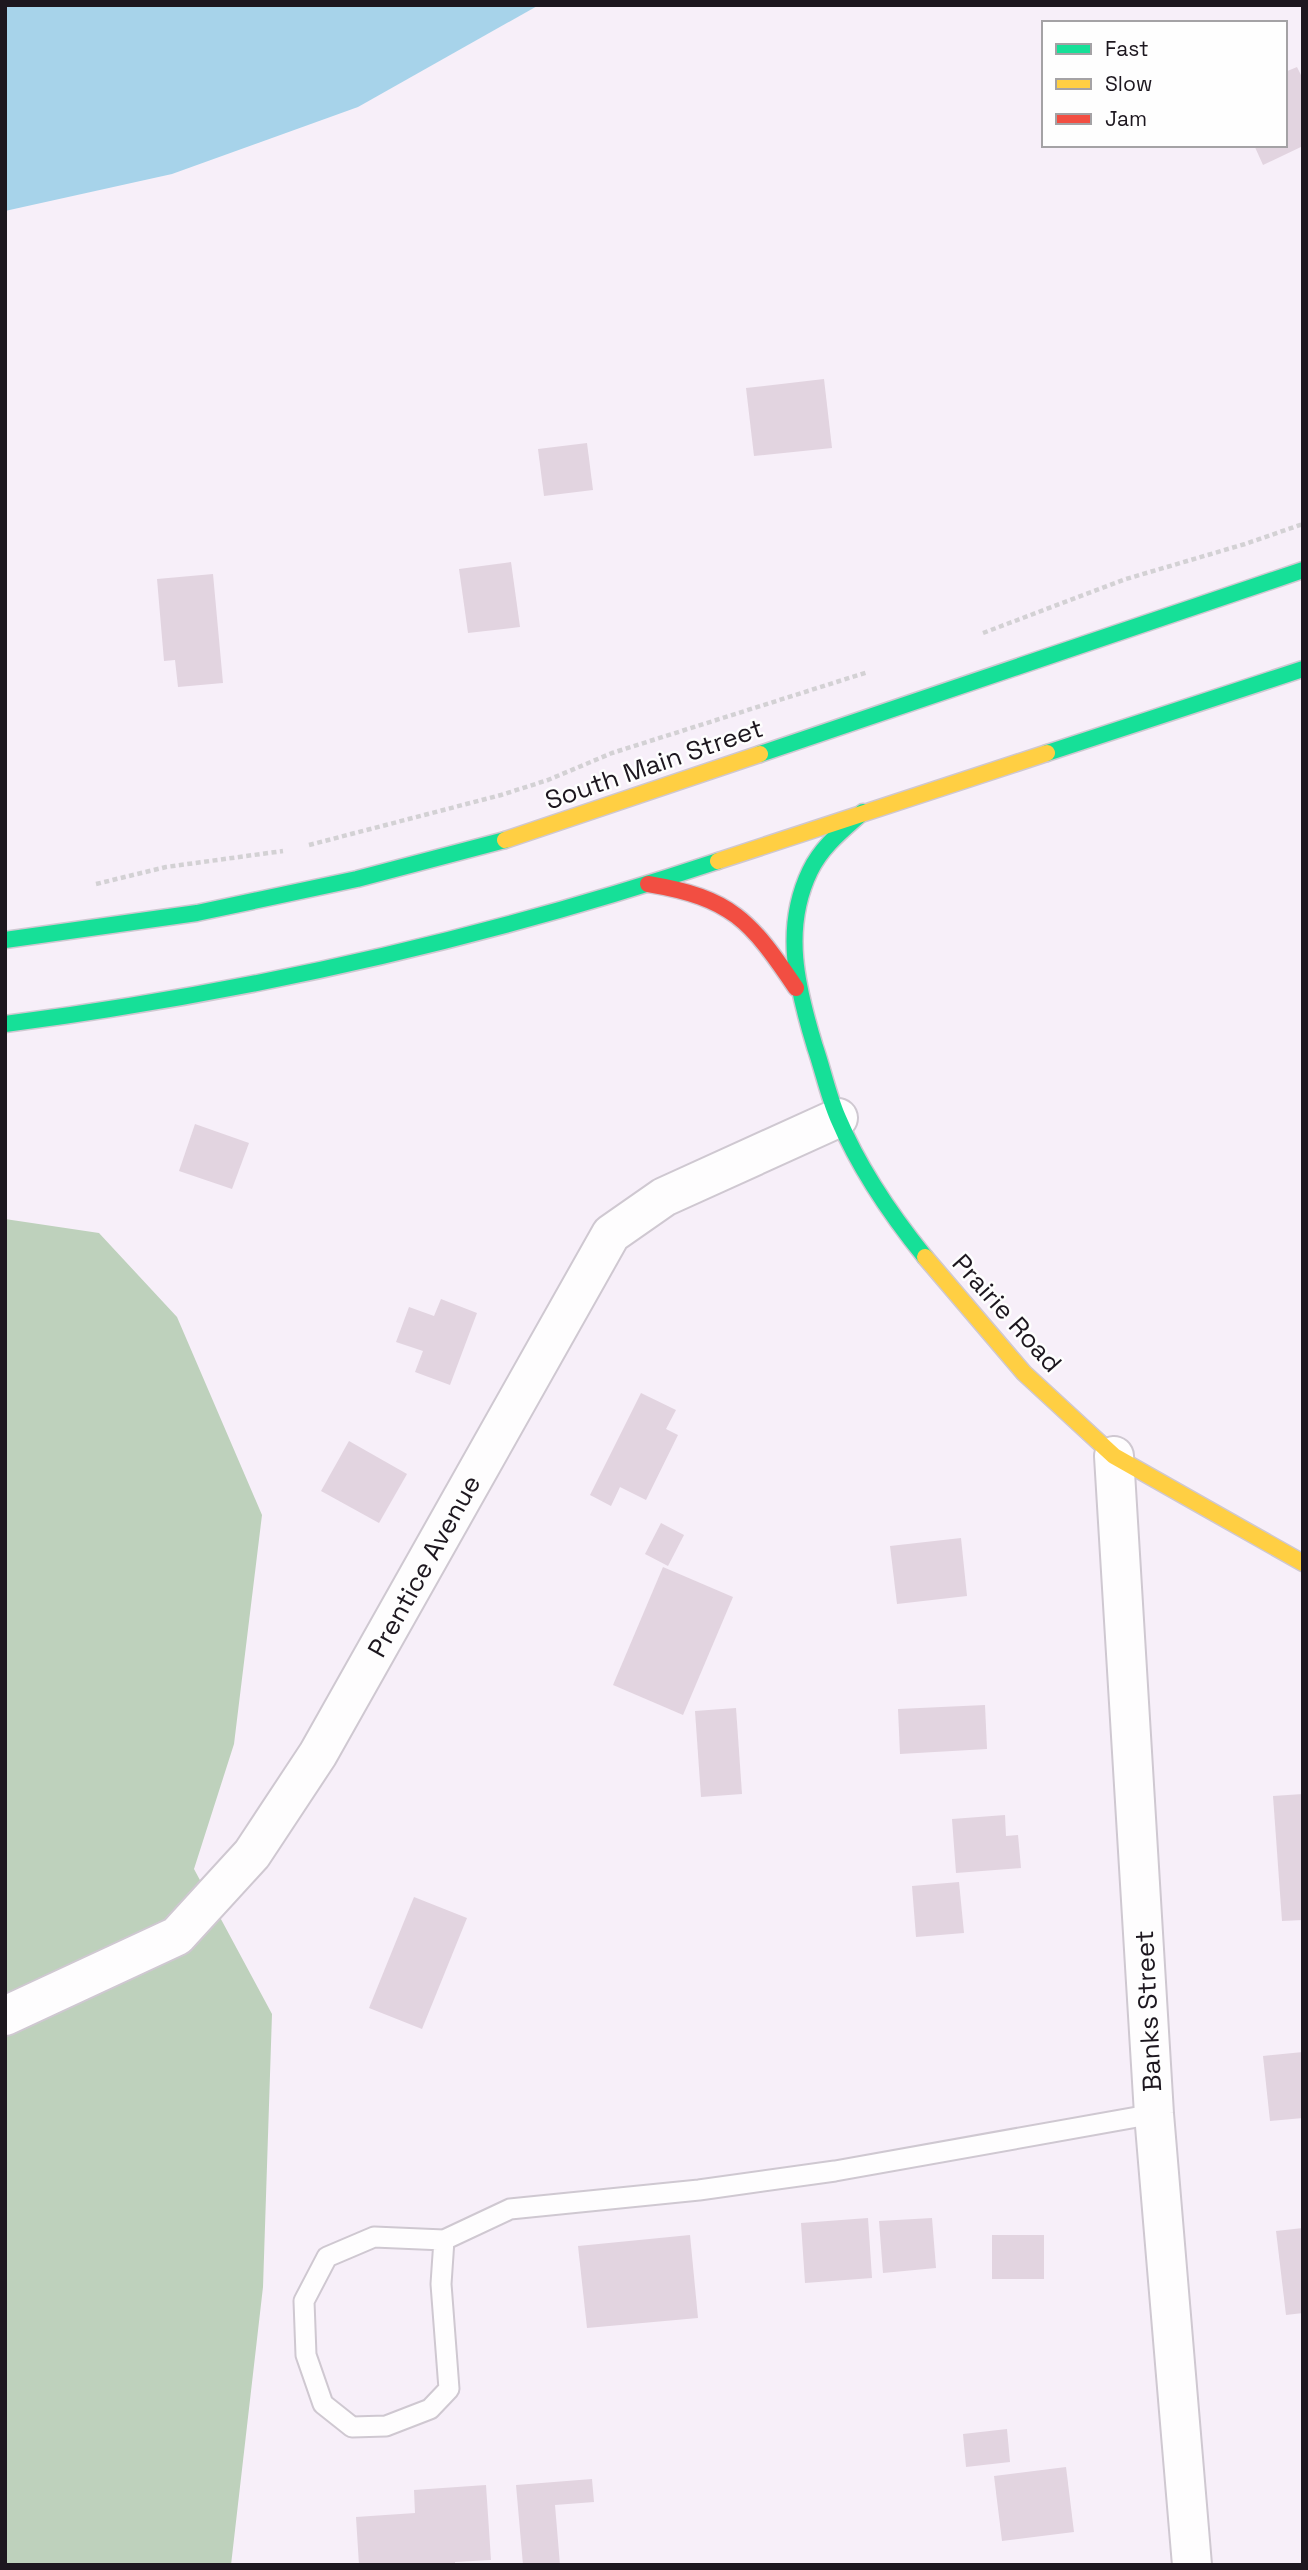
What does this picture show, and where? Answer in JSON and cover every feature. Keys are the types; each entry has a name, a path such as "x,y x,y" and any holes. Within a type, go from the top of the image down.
{"main road":[{"name":"South Main Street","path":"5,940 197,913 357,879 507,839 1303,570"},
{"path":"5,1024 100,1012 441,944 648,884 1303,670"},
{"name":"Prairie Road","path":"863,812 821,851 809,873 798,907 793,943 797,989 838,1118 892,1216 956,1296 1024,1373 1114,1456 1303,1563"},
{"name":"Prairie Road","path":"648,884 679,888 726,904 759,933 797,989"}],"street":[{"name":"Prentice Avenue","path":"5,2016 177,1936 252,1854 318,1754 611,1234 664,1197 838,1118"},
{"name":"Banks Street","path":"1114,1456 1154,2114 1192,2565"}],"lane":[{"path":"444,2240 442,2284 449,2389 430,2409 386,2426 352,2427 323,2404 306,2355 304,2301 327,2258 374,2237 444,2240 510,2209 699,2190 835,2171 1154,2114"}],"path":[{"path":"975,636 1125,579 1303,524"},
{"path":"306,846 501,795 548,780 612,752 874,670"},
{"path":"84,886 179,865 293,849"}],"green space":[{"path":"5,1219 99,1233 177,1317 262,1515 234,1744 194,1869 272,2014 263,2287 231,2565 5,2565"}],"water":[{"path":"5,5 539,5 358,107 172,174 5,211"}],"building":[{"path":"1297,67 1303,79 1303,146 1263,165 1255,147 1287,147 1287,71"},
{"path":"824,379 832,448 754,456 746,388"},
{"path":"587,443 593,490 544,496 538,449"},
{"path":"511,562 520,627 468,633 459,569"},
{"path":"213,574 223,683 178,687 175,660 164,661 157,579"},
{"path":"195,1124 249,1143 232,1189 179,1171"},
{"path":"441,1299 477,1313 450,1385 415,1372 423,1351 396,1342 409,1307 434,1316"},
{"path":"641,1393 676,1410 666,1429 678,1435 646,1500 620,1487 611,1506 590,1495"},
{"path":"349,1441 407,1474 379,1523 321,1491"},
{"path":"661,1523 684,1535 668,1566 645,1554"},
{"path":"961,1538 967,1596 897,1604 890,1546"},
{"path":"663,1567 733,1597 683,1715 613,1685"},
{"path":"985,1705 987,1749 900,1754 898,1709"},
{"path":"736,1708 742,1794 701,1797 695,1711"},
{"path":"1303,1794 1303,1920 1282,1921 1273,1796"},
{"path":"1005,1815 1006,1836 1018,1835 1021,1868 956,1873 952,1819"},
{"path":"959,1882 964,1933 916,1937 912,1886"},
{"path":"414,1897 467,1918 422,2029 369,2008"},
{"path":"1303,2052 1303,2118 1270,2121 1263,2056"},
{"path":"868,2218 872,2278 805,2283 801,2223"},
{"path":"932,2218 936,2268 883,2273 879,2221"},
{"path":"1303,2228 1303,2313 1286,2315 1276,2231"},
{"path":"690,2235 698,2318 587,2328 578,2246"},
{"path":"992,2235 1044,2235 1044,2279 992,2279"},
{"path":"1007,2429 1010,2462 966,2467 963,2434"},
{"path":"1066,2467 1074,2532 1002,2541 994,2476"},
{"path":"592,2479 594,2502 555,2505 560,2565 523,2565 516,2485"},
{"path":"486,2485 491,2560 455,2562 455,2565 359,2565 356,2517 415,2513 414,2490"}],"traffic: fast":[{"path":"760,754 1303,570"},
{"path":"1047,753 1303,669"},
{"path":"863,812 821,854 801,893 795,937 798,981 828,1091 846,1137 900,1225 925,1257"},
{"path":"5,940 197,913 357,879 505,840"},
{"path":"5,1024 186,996 366,960 543,915 718,861"}],"traffic: slow":[{"path":"718,861 1047,753"},
{"path":"505,840 760,754"},
{"path":"925,1257 1024,1373 1114,1456 1303,1563"}],"traffic: jam":[{"path":"648,884 700,897 720,905 736,916 765,945 796,988"}]}
